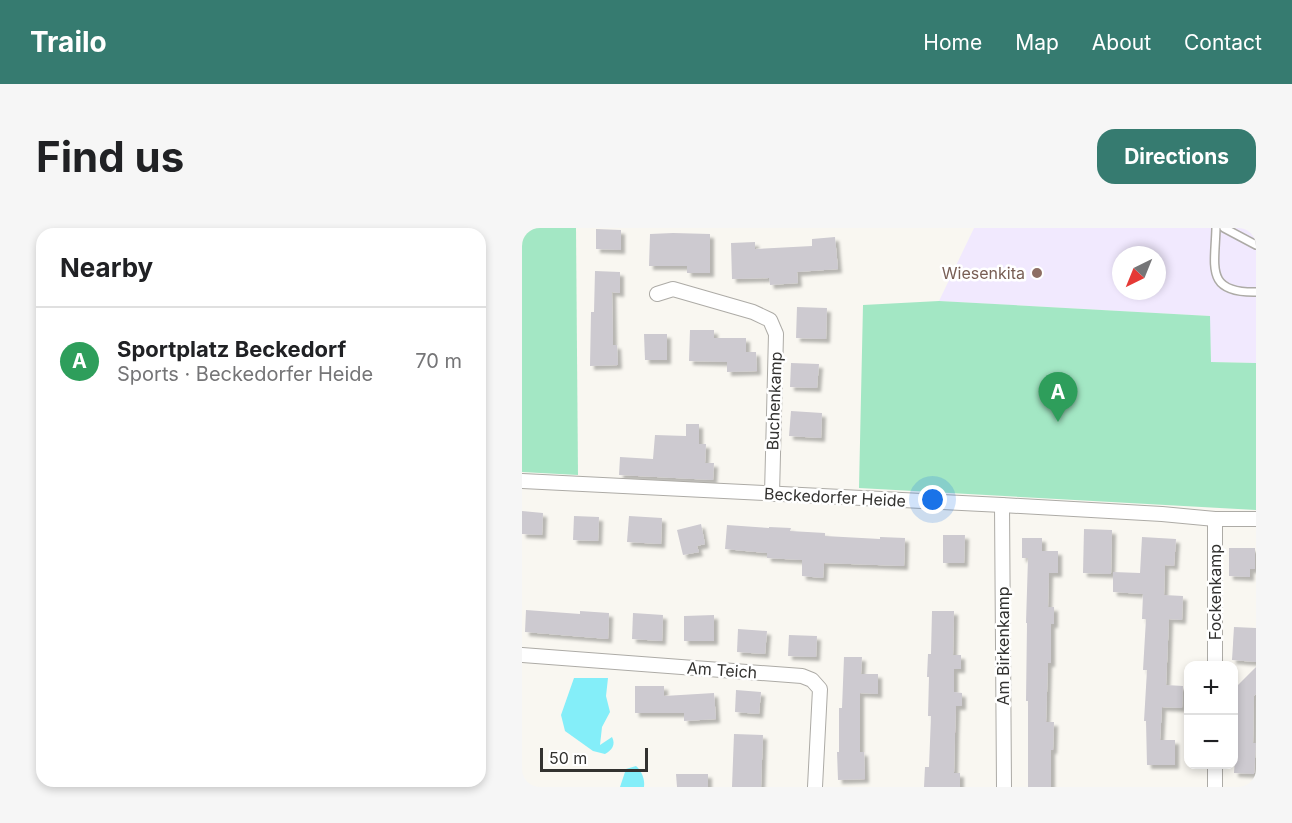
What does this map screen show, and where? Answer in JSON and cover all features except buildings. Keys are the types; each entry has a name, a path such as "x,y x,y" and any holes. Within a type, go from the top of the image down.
{"street":[{"name":"Buchenkamp","path":"657,294 673,289 753,312 770,320 776,334 772,494"},
{"name":"Beckedorfer Heide","path":"522,482 1002,505 1215,519 1256,519"},
{"name":"Am Birkenkamp","path":"1002,505 1004,787"},
{"name":"Fockenkamp","path":"1215,519 1215,661"},
{"name":"Am Teich","path":"522,655 802,676 812,680 820,689 815,787"},
{"path":"1215,769 1215,787"}],"lane":[{"path":"1216,228 1215,272 1221,284 1229,290 1241,293 1256,292"},
{"path":"1224,228 1256,245"}],"shaded area":[{"name":"Wiesenkita","path":"974,228 1256,228 1256,363 1211,362 1209,316 939,301"}],"green space":[{"path":"522,228 576,228 578,475 522,472"},
{"path":"939,301 1210,316 1211,362 1256,363 1256,510 859,488 863,305"}],"water":[{"path":"574,678 608,678 606,696 610,712 602,727 600,745 612,737 614,742 605,754 593,751 565,731 561,715"},
{"path":"636,766 643,776 644,787 620,787 626,769"}],"place":[{"name":"Wiesenkita","path":"1037,273"},
{"name":"Sportplatz Beckedorf","path":"1058,422"}]}
